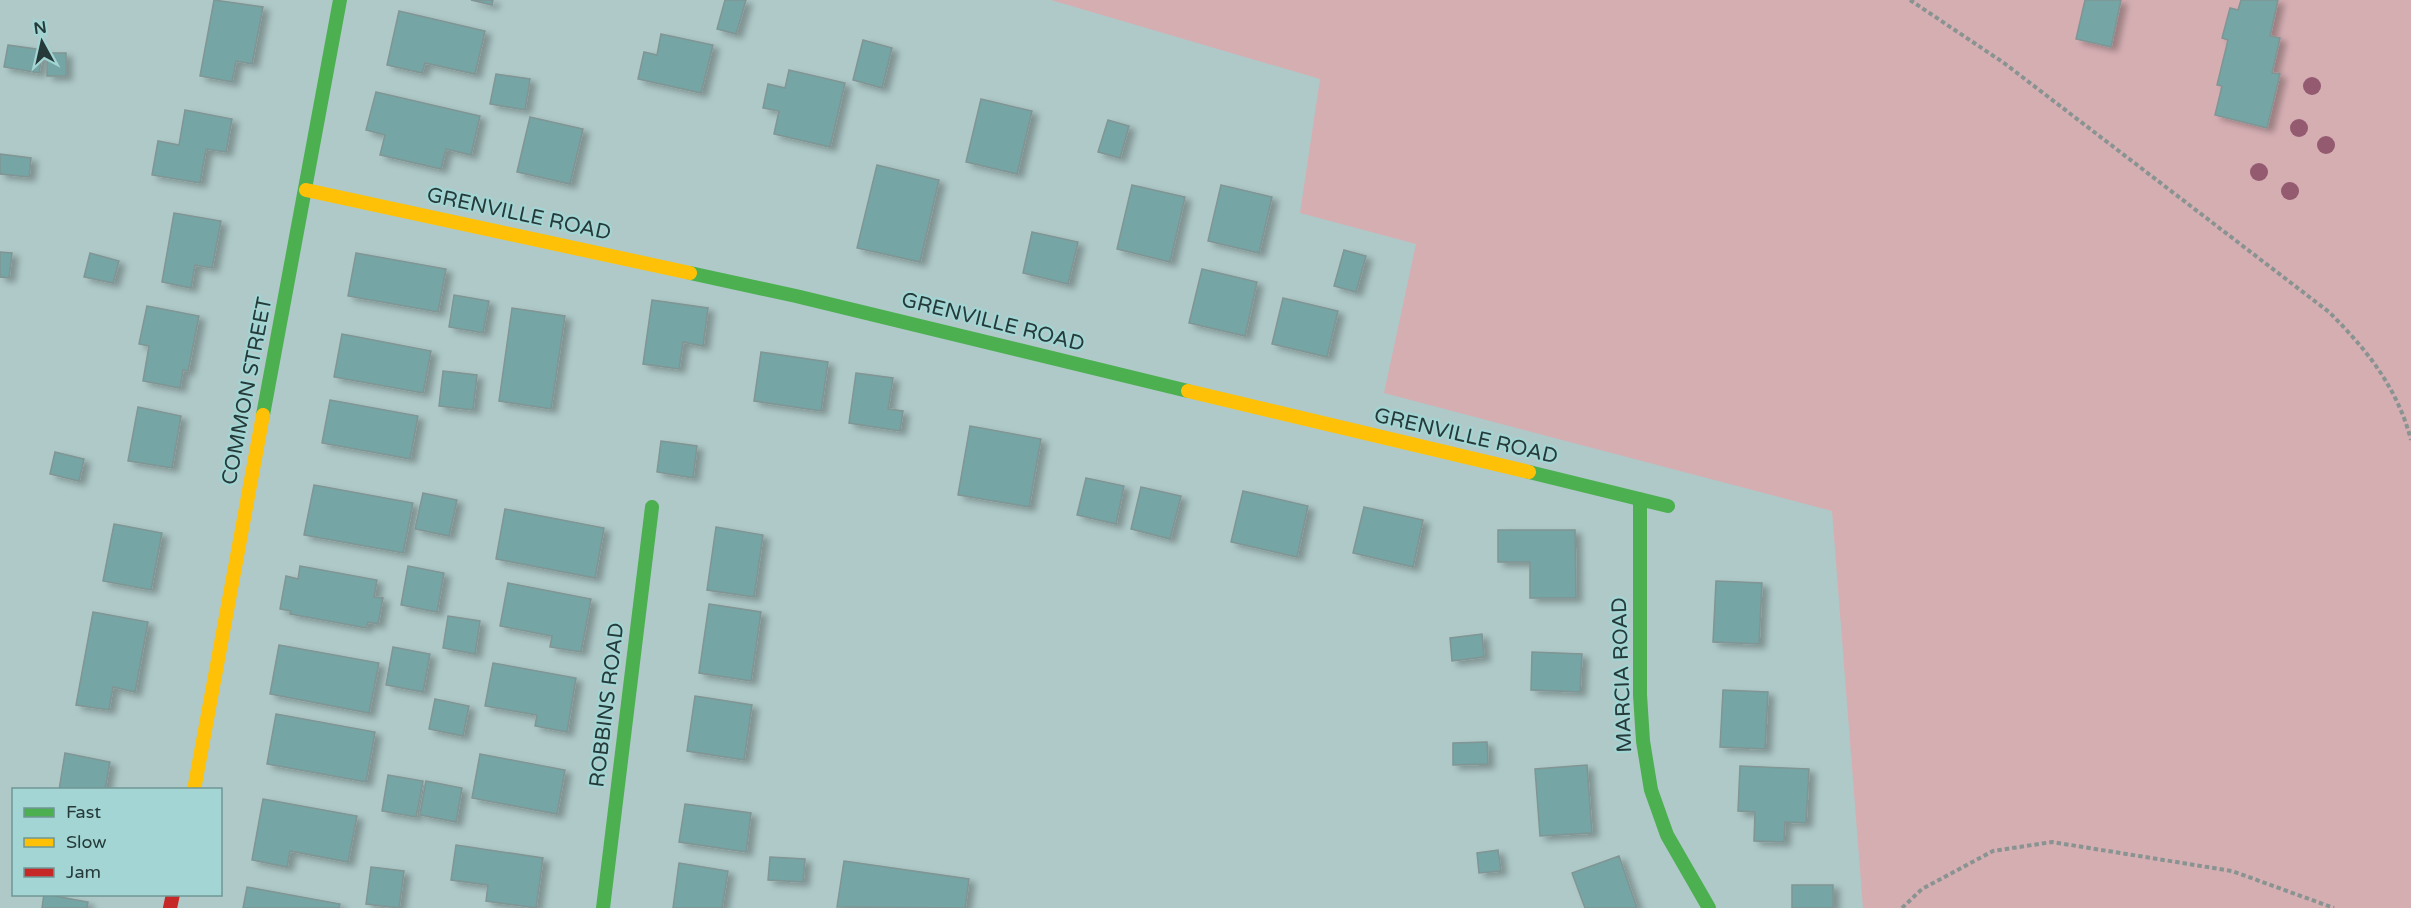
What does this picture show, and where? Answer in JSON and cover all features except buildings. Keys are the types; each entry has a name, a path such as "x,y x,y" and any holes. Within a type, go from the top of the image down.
{"street":[{"name":"COMMON STREET","path":"194,788 340,0"},
{"name":"GRENVILLE ROAD","path":"306,190 796,296 1668,506"},
{"name":"MARCIA ROAD","path":"1640,499 1640,695 1643,741 1651,790 1667,835 1709,908"},
{"name":"ROBBINS ROAD","path":"603,908 652,507"}],"path":[{"path":"1910,0 2004,63 2329,312 2352,335 2384,375 2404,414 2411,440"},
{"path":"1902,908 1922,889 1993,851 2052,842 2232,871 2334,908"}],"shaded area":[{"path":"1051,0 2411,0 2411,908 1863,908 1832,511 1384,393 1416,244 1300,213 1320,79"}],"traffic: fast":[{"path":"263,415 340,0"},
{"path":"690,273 796,296 1188,391"},
{"path":"1529,472 1668,506"},
{"path":"1640,499 1640,695 1643,741 1651,790 1667,835 1709,908"},
{"path":"603,908 652,507"}],"traffic: slow":[{"path":"306,190 690,273"},
{"path":"1188,391 1529,472"},
{"path":"194,788 263,415"}],"traffic: jam":[{"path":"170,908 173,896"}]}
